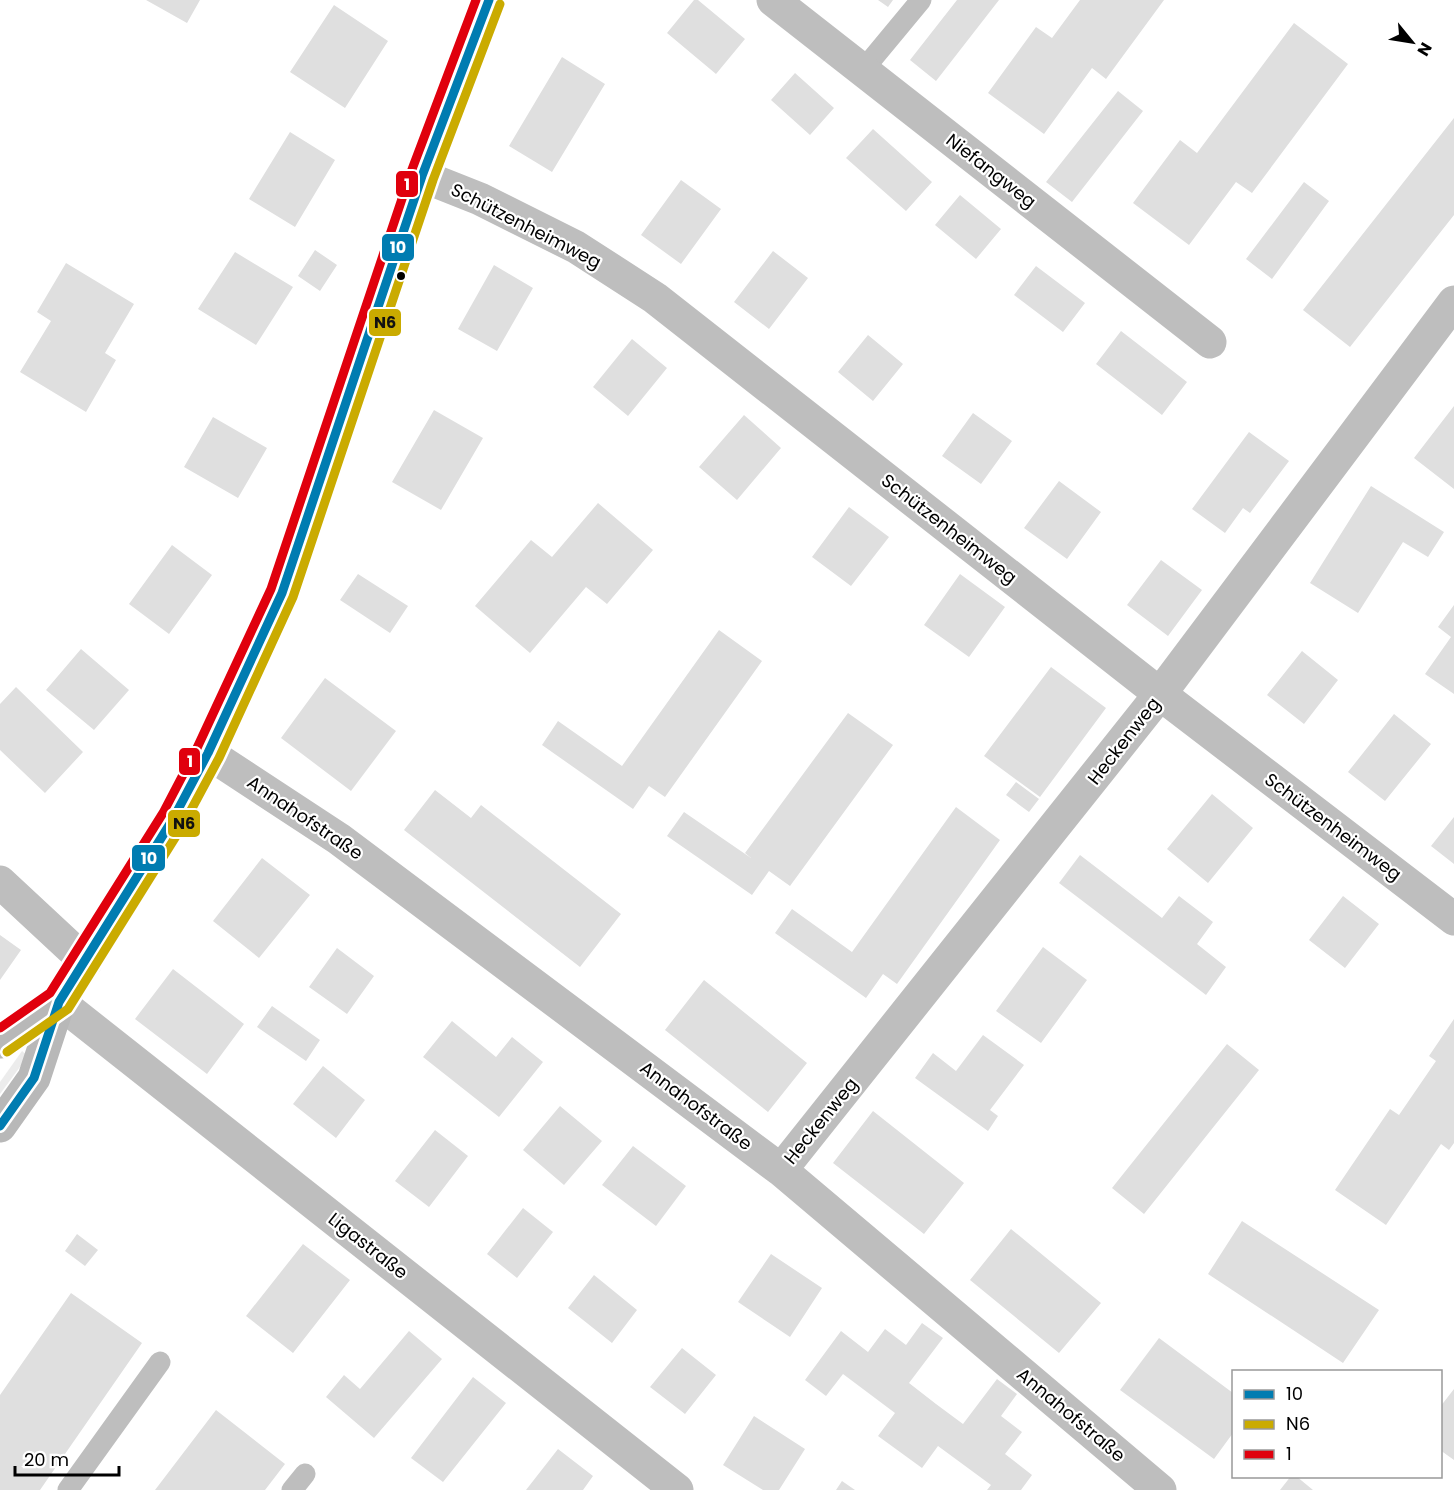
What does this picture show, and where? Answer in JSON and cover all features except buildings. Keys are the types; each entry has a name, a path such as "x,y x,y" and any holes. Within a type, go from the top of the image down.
{"street":[{"path":"0,1126 34,1078 59,1002 173,819 208,753 282,593 422,176 489,0"},
{"name":"Niefangweg","path":"773,0 1210,342"},
{"name":"Schützenheimweg","path":"422,176 480,199 576,247 655,298 1161,694 1454,919"},
{"name":"Heckenweg","path":"781,1170 1161,694 1450,317"},
{"name":"Annahofstraße","path":"208,753 339,839 781,1170 1160,1490"},
{"path":"0,882 86,962"},
{"path":"0,1042 59,1002"},
{"name":"Ligastraße","path":"59,1002 677,1490"}],"lane":[{"path":"863,70 921,0"},
{"path":"68,1490 159,1362"}],"shaded area":[{"path":"22,1051 28,1056 0,1094 0,1082"}],"transit line":[{"name":"1","path":"0,1028 50,993 163,813 197,748 271,589 411,172 476,0"},
{"name":"10","path":"0,1126 34,1078 59,1002 173,819 208,753 282,593 422,176 489,0"},
{"name":"N6","path":"7,1052 68,1009 183,825 219,758 293,597 433,180 500,4"}]}
